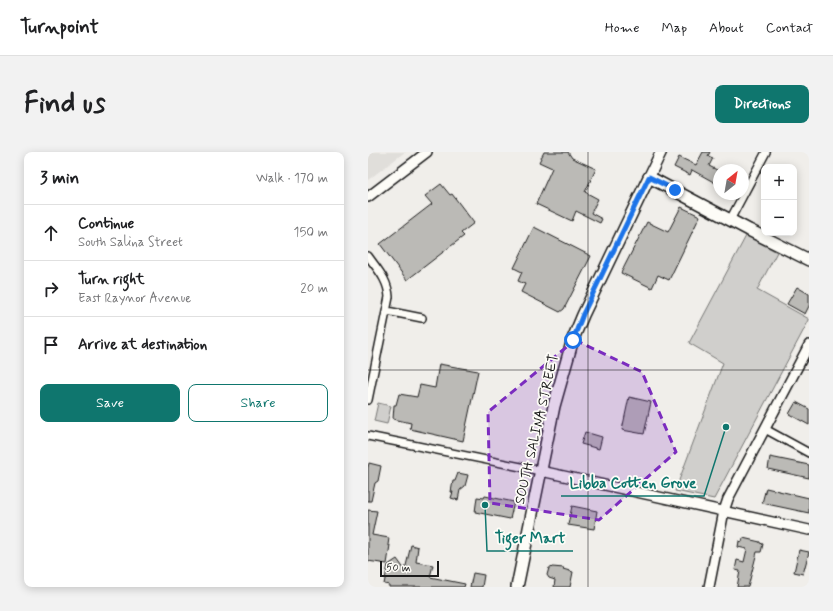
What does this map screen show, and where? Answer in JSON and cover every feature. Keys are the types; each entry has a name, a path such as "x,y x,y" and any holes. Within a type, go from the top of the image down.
{"main road":[{"name":"SOUTH SALINA STREET","path":"517,587 554,406 573,340 583,314 661,152"},
{"path":"649,177 809,260"}],"street":[{"path":"368,197 427,152"},
{"path":"730,220 766,152"},
{"path":"368,256 386,281 389,288 390,297 368,400"},
{"path":"387,311 422,318"},
{"path":"709,587 724,511 728,499 809,344"},
{"path":"765,429 809,453"},
{"path":"368,436 541,471 809,530"}],"highlighted area":[{"path":"575,340 642,372 676,452 599,520 490,503 488,412"}],"shaded area":[{"path":"368,152 405,152 368,180"},
{"path":"746,236 777,252 757,290 809,320 714,499 675,491 723,363 689,343"},
{"path":"378,403 391,406 387,424 374,421"}],"building":[{"path":"544,152 568,152 572,158 596,169 585,192 598,199 591,213 602,219 600,223 576,211 572,221 536,204 552,168 539,162"},
{"path":"703,152 710,152 708,156 713,158 709,166 713,168 713,182 692,170 690,175 674,167 679,157 696,165"},
{"path":"441,184 450,195 452,194 474,223 461,233 464,236 407,280 380,244 432,204 425,196"},
{"path":"681,207 700,216 669,280 658,275 652,288 621,273 647,222 668,232"},
{"path":"534,227 591,256 564,309 560,312 521,292 525,284 518,281 522,272 514,268"},
{"path":"797,287 809,294 809,306 805,314 787,304"},
{"path":"439,364 478,371 463,441 410,429 411,423 393,419 394,405 396,405 399,394 417,397 420,385 435,388"},
{"path":"629,397 651,402 644,434 622,430"},
{"path":"796,402 809,409 809,425 789,414"},
{"path":"585,432 602,437 599,449 581,444"},
{"path":"770,457 809,465 809,478 768,469"},
{"path":"369,463 381,466 378,481 375,483 371,501 368,501"},
{"path":"458,473 468,475 465,486 460,490 458,500 451,498 453,492 451,492 453,481 455,481"},
{"path":"766,488 809,498 809,513 762,503"},
{"path":"485,496 514,502 510,519 475,512 477,497 484,498"},
{"path":"572,506 597,511 594,529 568,525"},
{"path":"368,510 377,511 372,535 389,538 388,545 390,545 387,564 368,561"},
{"path":"743,538 763,544 761,552 757,552 748,587 737,587 740,571 735,570 737,560 744,562 747,549 738,547 739,541 742,542"},
{"path":"411,545 418,547 416,562 433,565 430,577 465,584 464,587 389,587 389,585 384,584 388,565 397,559 405,570"},
{"path":"799,550 809,552 803,574 794,572"},
{"path":"549,568 564,568 563,569 573,572 570,587 554,587 555,580 549,578 547,575"},
{"path":"473,573 484,575 482,587 470,587"}],"place":[{"name":"Libba Cotten Grove","path":"726,427"},
{"name":"Tiger Mart","path":"485,505"}],"route":[{"path":"573,340 583,314 649,177 675,190"}]}
